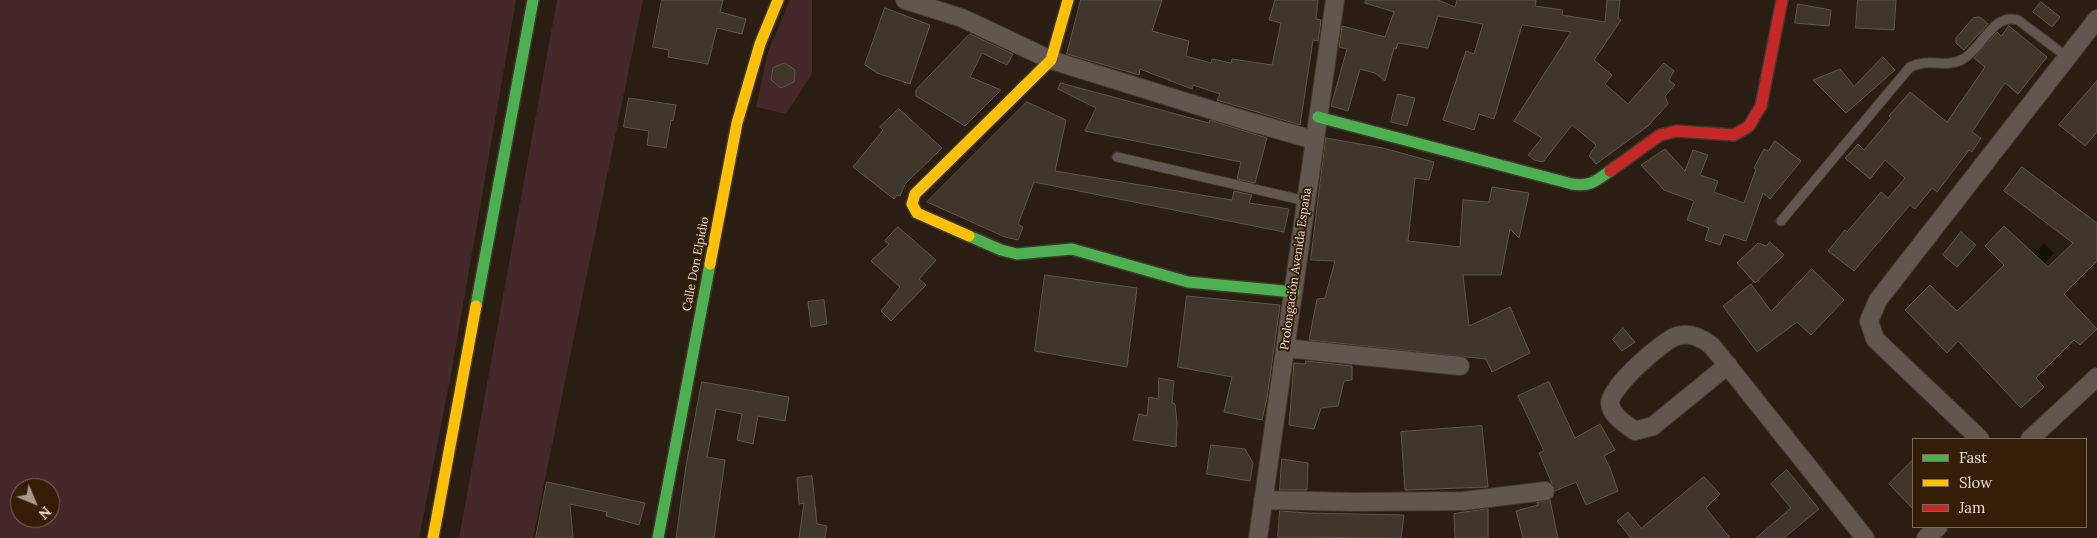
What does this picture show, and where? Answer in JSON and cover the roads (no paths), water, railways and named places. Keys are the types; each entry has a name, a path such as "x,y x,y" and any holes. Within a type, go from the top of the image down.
{"street":[{"path":"433,538 533,0"},
{"name":"Calle Don Elpidio","path":"658,538 737,123 760,44 778,0"},
{"path":"905,0 962,18 1051,60 1235,118 1314,140"},
{"path":"1068,0 1051,60 915,194 912,204 917,213 1001,250 1017,254 1072,249 1188,282 1294,292"},
{"name":"Prolongación Avenida España","path":"1258,538 1335,0"},
{"path":"1318,117 1584,186 1594,182 1660,134 1677,131 1734,135 1749,126 1762,106 1782,0"},
{"path":"1979,438 1875,339 1869,321 1878,300 2097,19"},
{"path":"1728,365 1653,426 1635,431 1618,419 1610,404 1612,393 1637,365 1676,336 1698,335 1712,346 1728,365 1864,538"},
{"path":"1285,348 1460,366"},
{"path":"2031,438 2097,377"},
{"path":"1263,500 1356,502 1464,501 1545,491"},
{"path":"1926,538 1937,528"}],"lane":[{"path":"1781,220 1910,68 1925,62 1951,64 1963,59 1974,51 1998,22 2011,18 2018,20 2067,57"},
{"path":"1117,156 1306,201"}]}
